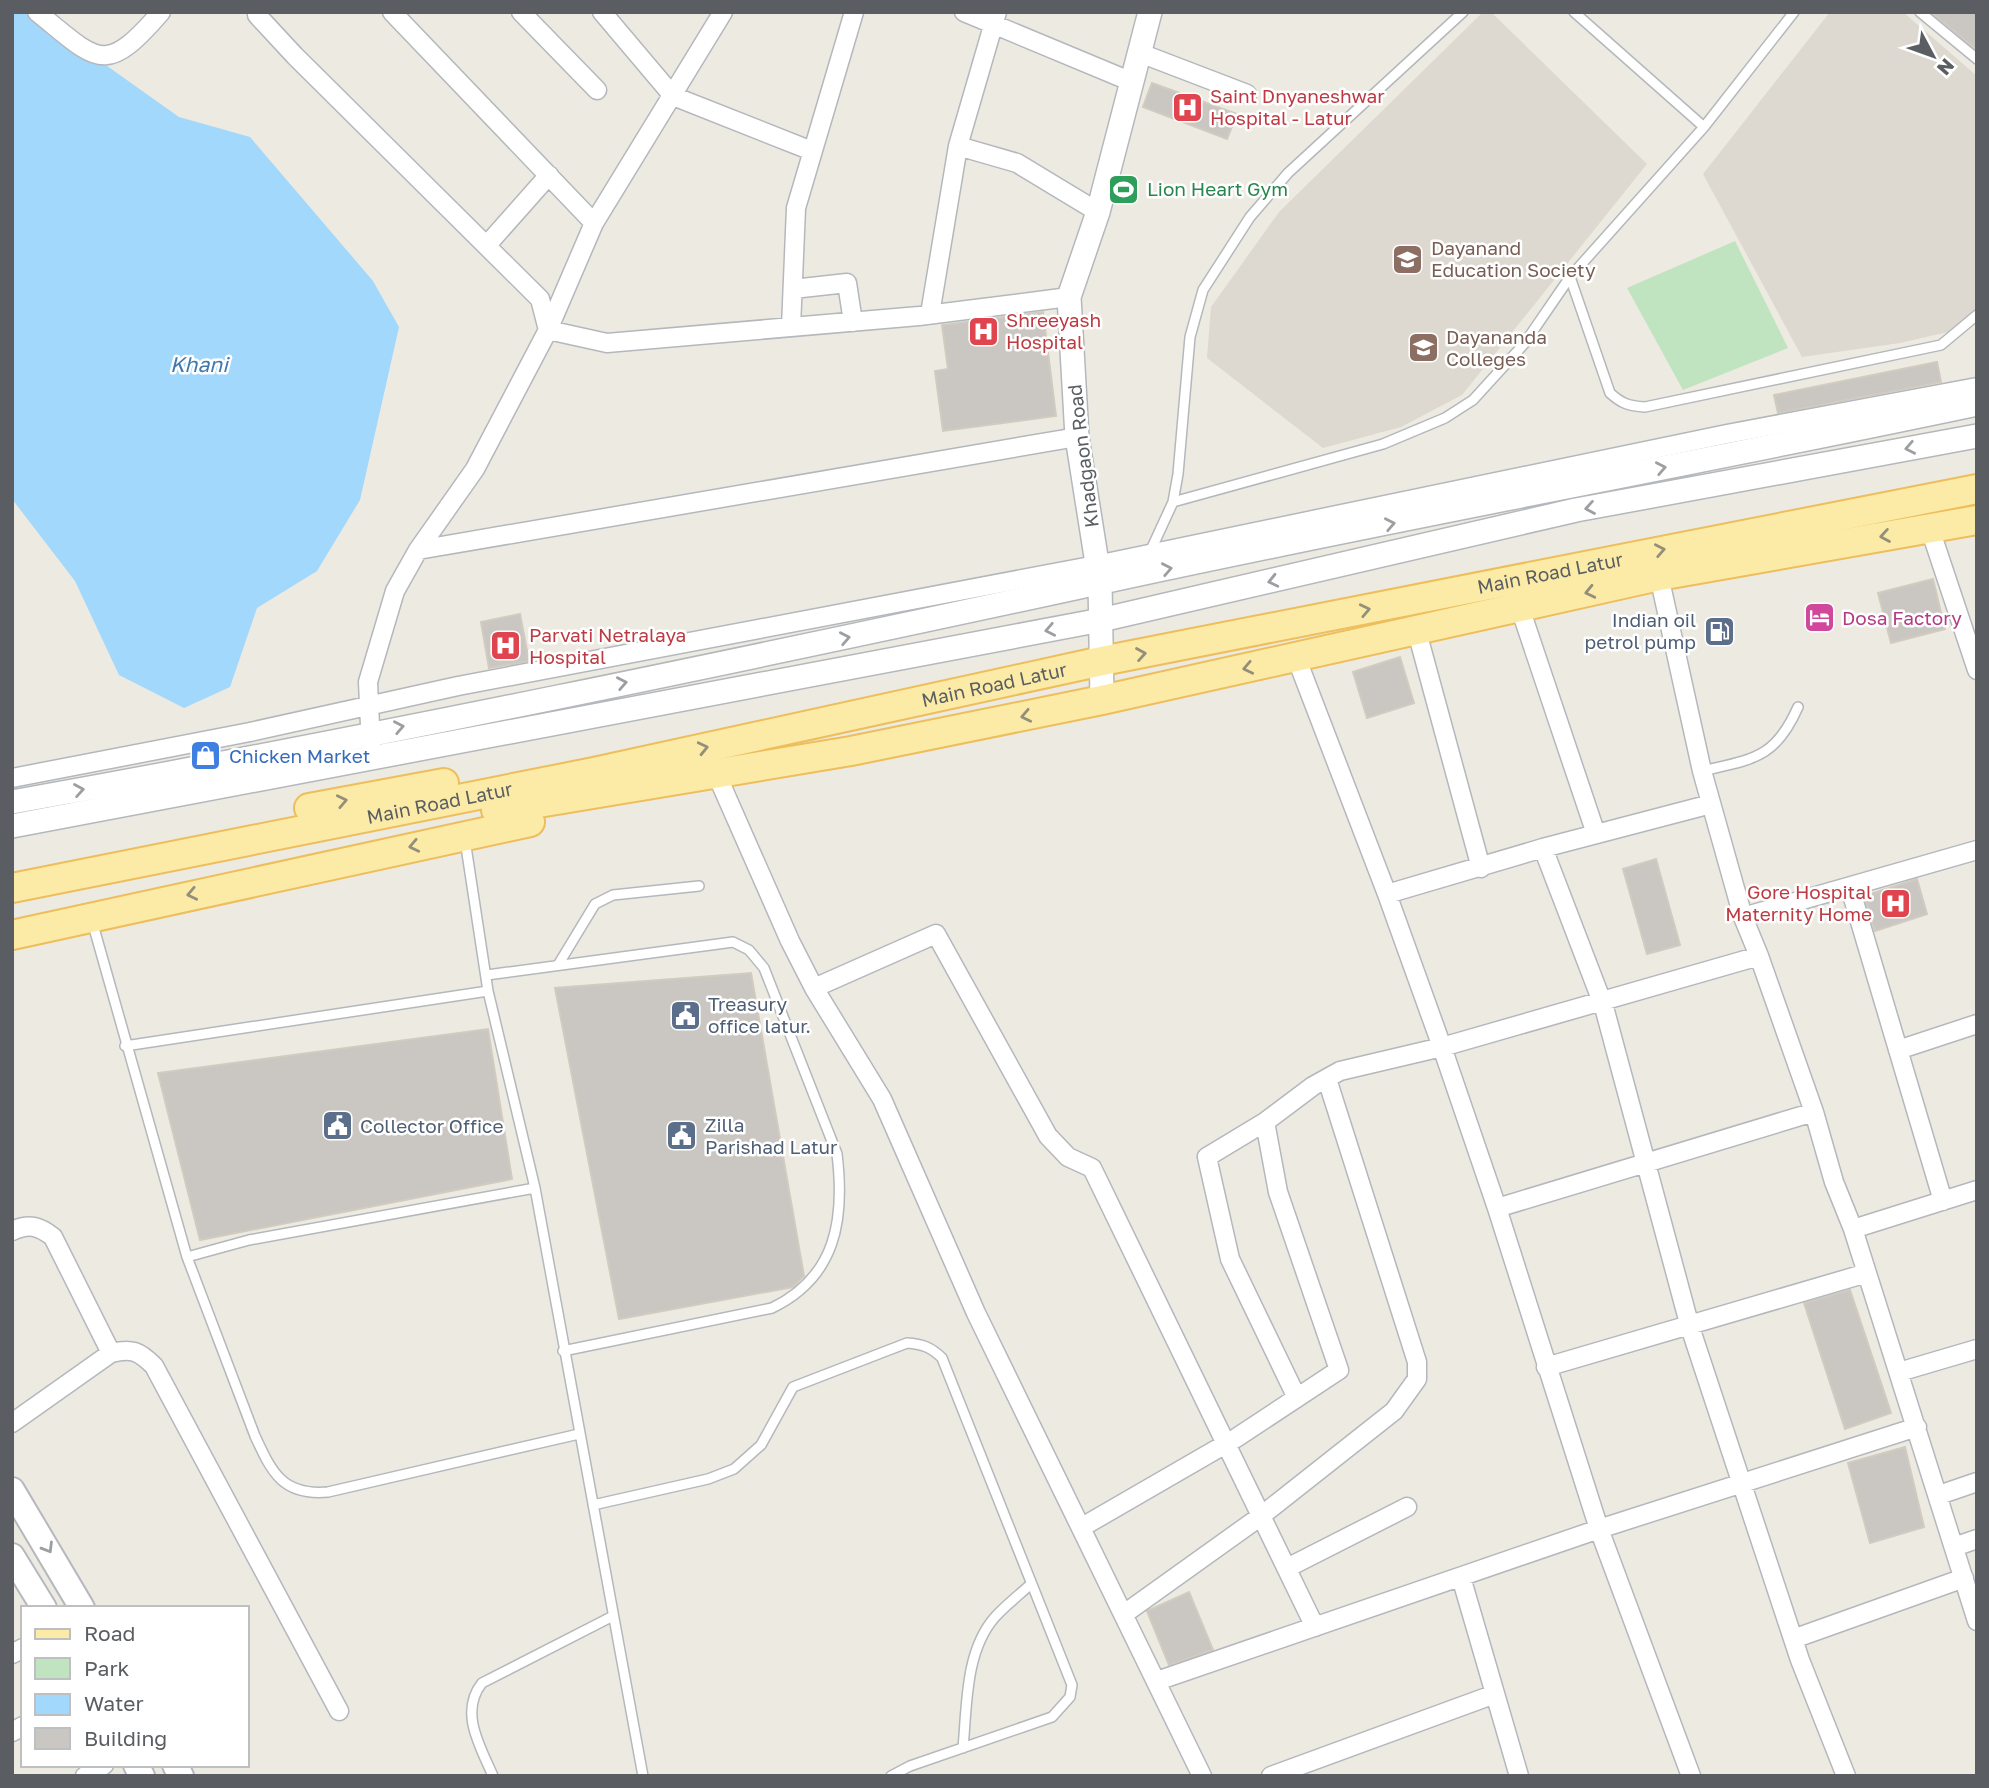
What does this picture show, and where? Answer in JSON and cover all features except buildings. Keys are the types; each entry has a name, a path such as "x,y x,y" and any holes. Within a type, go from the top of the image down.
{"main road":[{"name":"Main Road Latur","path":"12,905 666,769 1102,661 1977,489"},
{"name":"Main Road Latur","path":"12,888 666,769 716,773 851,751 1416,632 1659,576 1977,520"},
{"path":"12,874 391,791 604,753 666,769"},
{"path":"12,934 464,835 603,808 666,769"},
{"path":"12,1490 81,1606"},
{"path":"14,1562 43,1606"}],"street":[{"path":"37,12 82,47 97,56 108,57 135,43 161,12"},
{"path":"260,12 257,15 295,56 540,299 548,330"},
{"path":"392,12 594,223"},
{"path":"521,12 597,90"},
{"path":"602,12 673,96 812,151"},
{"path":"372,758 368,682 396,591 418,550 475,469 548,330 594,223 723,12"},
{"path":"791,327 796,208 854,12"},
{"path":"964,12 995,18 1132,82"},
{"name":"Khadgaon Road","path":"1102,700 1098,573 1077,437 1069,297 1098,212 1150,12"},
{"path":"930,314 958,146 995,18"},
{"path":"1140,53 1247,94"},
{"path":"958,146 1017,163 1098,212"},
{"path":"487,245 549,175"},
{"path":"793,289 847,283 853,322"},
{"path":"548,330 607,343 853,322 1069,297"},
{"path":"12,802 913,625 1098,573 1149,554 1727,434 1977,387"},
{"path":"12,778 368,707 458,685 1098,573 1969,406 1971,437 1576,510 1101,620 12,826"},
{"path":"418,550 1077,437"},
{"path":"1930,529 1977,670"},
{"path":"1659,576 1702,771 1742,917 1759,956 1814,1112 1834,1182 1853,1229 1977,1621"},
{"path":"1520,608 1596,834"},
{"path":"1416,632 1481,868"},
{"path":"1296,657 1387,894 1442,1047 1497,1208 1599,1529 1691,1776"},
{"path":"716,773 814,988 882,1099 976,1313 1202,1776"},
{"path":"1387,894 1543,848 1711,804"},
{"path":"1543,848 1601,1001 1690,1325 1741,1484 1793,1639 1846,1776"},
{"path":"1742,917 1977,850"},
{"path":"1850,888 1943,1201"},
{"path":"814,988 936,934 1048,1136 1068,1157 1092,1168 1315,1626"},
{"path":"1297,1398 1230,1259 1207,1157 1265,1122 1340,1071 1442,1047 1759,956"},
{"path":"1898,1050 1977,1024"},
{"path":"1124,1614 1261,1516 1394,1411 1417,1379 1417,1362 1327,1079"},
{"path":"1497,1208 1814,1112"},
{"path":"1082,1527 1226,1444 1339,1370 1278,1192 1265,1122"},
{"path":"1853,1229 1977,1190"},
{"path":"12,1231 26,1224 42,1228 53,1237 111,1353"},
{"path":"1546,1367 1867,1273"},
{"path":"12,1423 111,1353 129,1349 142,1354 154,1366 340,1711"},
{"path":"1899,1372 1977,1349"},
{"path":"1157,1681 1599,1529 1917,1427"},
{"path":"1939,1495 1977,1482"},
{"path":"1287,1568 1406,1507"},
{"path":"1954,1547 1977,1539"},
{"path":"1461,1577 1519,1776"},
{"path":"1793,1639 1964,1578"},
{"path":"1271,1776 1495,1694"},
{"path":"85,1776 101,1767"}],"lane":[{"path":"1149,554 1173,502 1178,474 1190,337 1203,290 1219,262 1250,217 1288,173 1463,12"},
{"path":"1574,12 1704,127"},
{"path":"1173,502 1383,444 1445,418 1473,400 1497,376 1570,277 1704,127 1794,12"},
{"path":"1920,12 1977,59"},
{"path":"1570,277 1610,393 1621,404 1632,406 1644,407 1941,345 1977,315"},
{"path":"1702,771 1746,760 1769,750 1787,730 1798,707"},
{"path":"464,835 488,991 535,1188 643,1776"},
{"path":"558,965 595,904 613,895 699,886"},
{"path":"91,916 125,1046 187,1257 267,1462 282,1482 295,1490 328,1492 579,1434"},
{"path":"487,975 733,942 749,950 764,968 837,1154 841,1186 830,1251 815,1279 788,1300 772,1308 563,1352"},
{"path":"125,1046 488,991"},
{"path":"187,1257 249,1240 535,1188"},
{"path":"593,1505 708,1479 734,1469 761,1445 793,1387 907,1343 922,1344 942,1358 1072,1685 1070,1697 1052,1717 891,1776"},
{"path":"963,1748 971,1670 981,1641 993,1618 1031,1584"},
{"path":"493,1776 470,1716 473,1694 482,1683 613,1616"}],"shaded area":[{"name":"Dayanand Education Society","path":"1483,12 1491,12 1647,164 1462,395 1401,427 1323,448 1207,358 1211,307 1279,212"},
{"path":"1830,12 1903,12 1977,76 1977,309 1948,332 1900,343 1802,357 1703,174"}],"green space":[{"path":"1735,241 1788,348 1683,390 1627,288"}],"water":[{"name":"Khani","path":"12,12 31,12 179,117 250,137 373,281 399,327 360,500 317,571 257,608 230,687 184,708 119,675 75,581 12,499"}],"place":[{"name":"Saint Dnyaneshwar Hospital - Latur","path":"1187,107"},
{"name":"Lion Heart Gym","path":"1124,189"},
{"name":"Dayanand Education Society","path":"1408,259"},
{"name":"Shreeyash Hospital","path":"983,331"},
{"name":"Dayananda Colleges","path":"1423,348"},
{"name":"Dosa Factory","path":"1819,618"},
{"name":"Indian oil petrol pump","path":"1719,631"},
{"name":"Parvati Netralaya Hospital","path":"506,646"},
{"name":"Chicken Market","path":"206,756"},
{"name":"Gore Hospital Maternity Home","path":"1895,903"},
{"name":"Treasury office latur.","path":"685,1015"},
{"name":"Collector Office","path":"337,1126"},
{"name":"Zilla Parishad Latur","path":"682,1136"}]}
